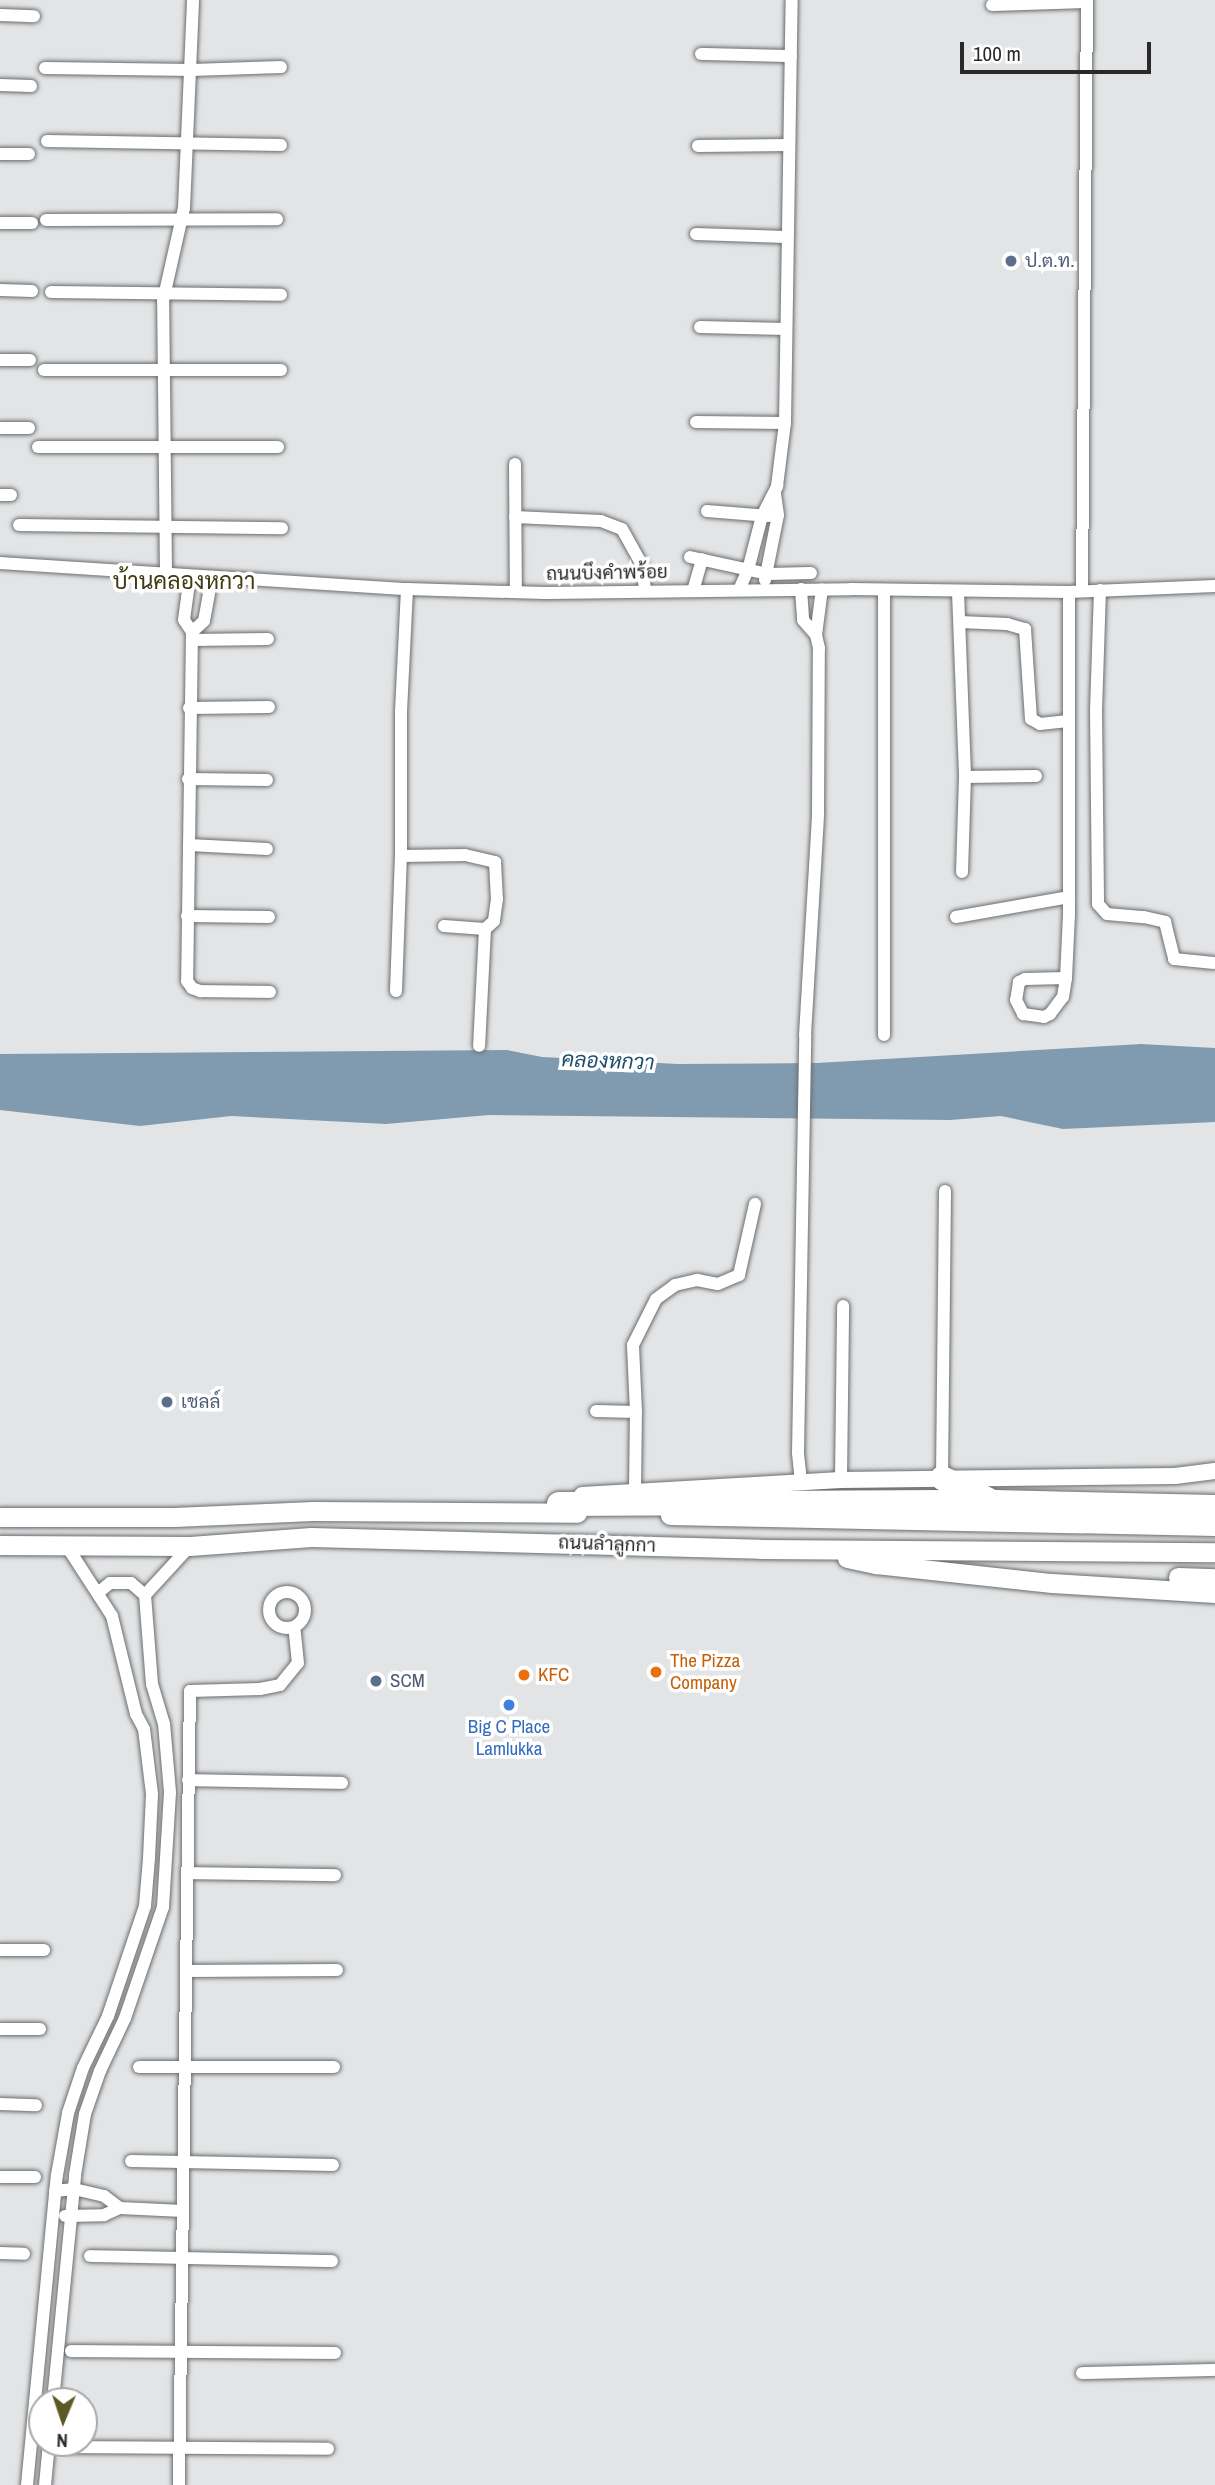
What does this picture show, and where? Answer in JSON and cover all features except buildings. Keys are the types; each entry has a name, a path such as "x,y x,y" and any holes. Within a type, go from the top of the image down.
{"highway":[{"path":"942,1478 994,1502"},
{"path":"1173,1505 1215,1500"},
{"path":"559,1504 994,1502 1215,1507"}],"main road":[{"path":"525,1512 559,1504"},
{"name":"ถนนลำลูกกา","path":"0,1517 174,1517 325,1511 525,1512 1215,1525"},
{"name":"ถนนลำลูกกา","path":"0,1545 190,1546 311,1537 805,1549 1215,1552"},
{"path":"805,1549 876,1564 1052,1583 1215,1593"},
{"path":"876,1564 1215,1578"}],"street":[{"path":"166,574 165,293 183,217 192,70 193,0"},
{"path":"761,590 767,574 778,515 775,494 785,423 792,0"},
{"path":"992,5 1087,1 1082,591"},
{"path":"0,15 34,16"},
{"path":"701,54 791,56"},
{"path":"45,68 192,70 281,67"},
{"path":"0,85 31,86"},
{"path":"47,142 281,145"},
{"path":"698,146 789,145"},
{"path":"0,154 29,154"},
{"path":"46,220 183,217 277,219"},
{"path":"0,223 32,223"},
{"path":"696,234 786,237"},
{"path":"0,290 32,291"},
{"path":"51,292 281,295"},
{"path":"700,327 786,330"},
{"path":"0,360 30,360"},
{"path":"44,370 281,370"},
{"path":"696,422 785,423"},
{"path":"0,428 29,428"},
{"path":"38,447 278,447"},
{"path":"515,464 516,592"},
{"path":"739,590 748,570 762,516 775,494"},
{"path":"707,511 778,515"},
{"path":"515,517 601,521 622,529 642,565 645,591"},
{"path":"19,525 282,528"},
{"path":"692,591 696,558 767,574 811,573"},
{"name":"ถนนบึงคำพร้อย","path":"0,563 407,589 516,592 800,589 1069,592 1215,586"},
{"path":"190,576 184,620 192,636 188,708 187,981 192,988 223,993 270,992"},
{"path":"192,636 204,621 212,577"},
{"path":"396,991 401,856 401,712 407,589"},
{"path":"800,589 803,620 816,635"},
{"path":"801,1482 798,1453 803,1147 818,813 820,648 816,635 821,589"},
{"path":"884,590 884,1035"},
{"path":"1100,590 1096,709 1098,904 1104,914 1144,917 1165,922 1174,959 1214,963"},
{"path":"958,592 965,777 962,873"},
{"path":"1066,978 1069,897 1069,592"},
{"path":"960,622 1007,624 1025,629 1031,719 1040,724 1068,721"},
{"path":"192,636 268,639"},
{"path":"188,708 269,707"},
{"path":"965,777 1036,776"},
{"path":"188,779 267,780"},
{"path":"189,845 267,849"},
{"path":"401,856 465,855 495,862 497,899 494,921 485,929 479,1046"},
{"path":"956,917 1069,897"},
{"path":"187,916 269,917"},
{"path":"444,926 485,929"},
{"path":"942,1478 945,1191"},
{"path":"635,1490 633,1345 645,1315 656,1298 675,1285 697,1280 718,1284 740,1275 755,1204"},
{"path":"841,1480 844,1306"},
{"path":"596,1411 636,1412"},
{"path":"559,1504 589,1492 841,1480 1175,1476 1215,1471"},
{"path":"41,2387 55,2191 68,2113 118,1987 145,1906 152,1794 145,1728 136,1714 121,1644 99,1592 66,1545"},
{"path":"54,2387 74,2189 85,2114 134,1991 163,1906 170,1792 164,1724 157,1705 147,1641 145,1595 190,1546"},
{"path":"99,1592 110,1583 131,1583 145,1595"},
{"path":"179,2485 190,1691 260,1689 280,1685 298,1663 294,1627"},
{"path":"121,1644 147,1641"},
{"path":"136,1714 157,1705"},
{"path":"188,1780 342,1783"},
{"path":"187,1873 335,1875"},
{"path":"0,1950 44,1950"},
{"path":"186,1970 337,1970"},
{"path":"118,1987 134,1991"},
{"path":"0,2029 40,2029"},
{"path":"139,2067 334,2067"},
{"path":"0,2104 36,2105"},
{"path":"131,2161 333,2165"},
{"path":"0,2177 35,2177"},
{"path":"55,2191 74,2189 104,2196 120,2208"},
{"path":"54,2216 104,2215 120,2208 183,2211"},
{"path":"0,2253 24,2254"},
{"path":"90,2256 332,2261"},
{"path":"71,2351 335,2353"},
{"path":"1082,2373 1215,2370"},
{"path":"98,2447 328,2449"},
{"path":"27,2485 32,2457"},
{"path":"45,2485 48,2457"}],"water":[{"name":"คลองหกวา","path":"1141,1044 1215,1048 1215,1122 1063,1129 1001,1116 950,1120 489,1115 386,1124 231,1116 140,1126 0,1110 0,1054 507,1050 542,1057 678,1064 817,1063"}],"place":[{"name":"ป.ต.ท.","path":"1011,261"},
{"name":"เชลล์","path":"167,1402"},
{"name":"The Pizza Company","path":"656,1672"},
{"name":"KFC","path":"524,1675"},
{"name":"SCM","path":"376,1681"},
{"name":"Big C Place Lamlukka","path":"509,1705"}],"district":[{"name":"บ้านคลองหกวา","path":"184,581"}]}
